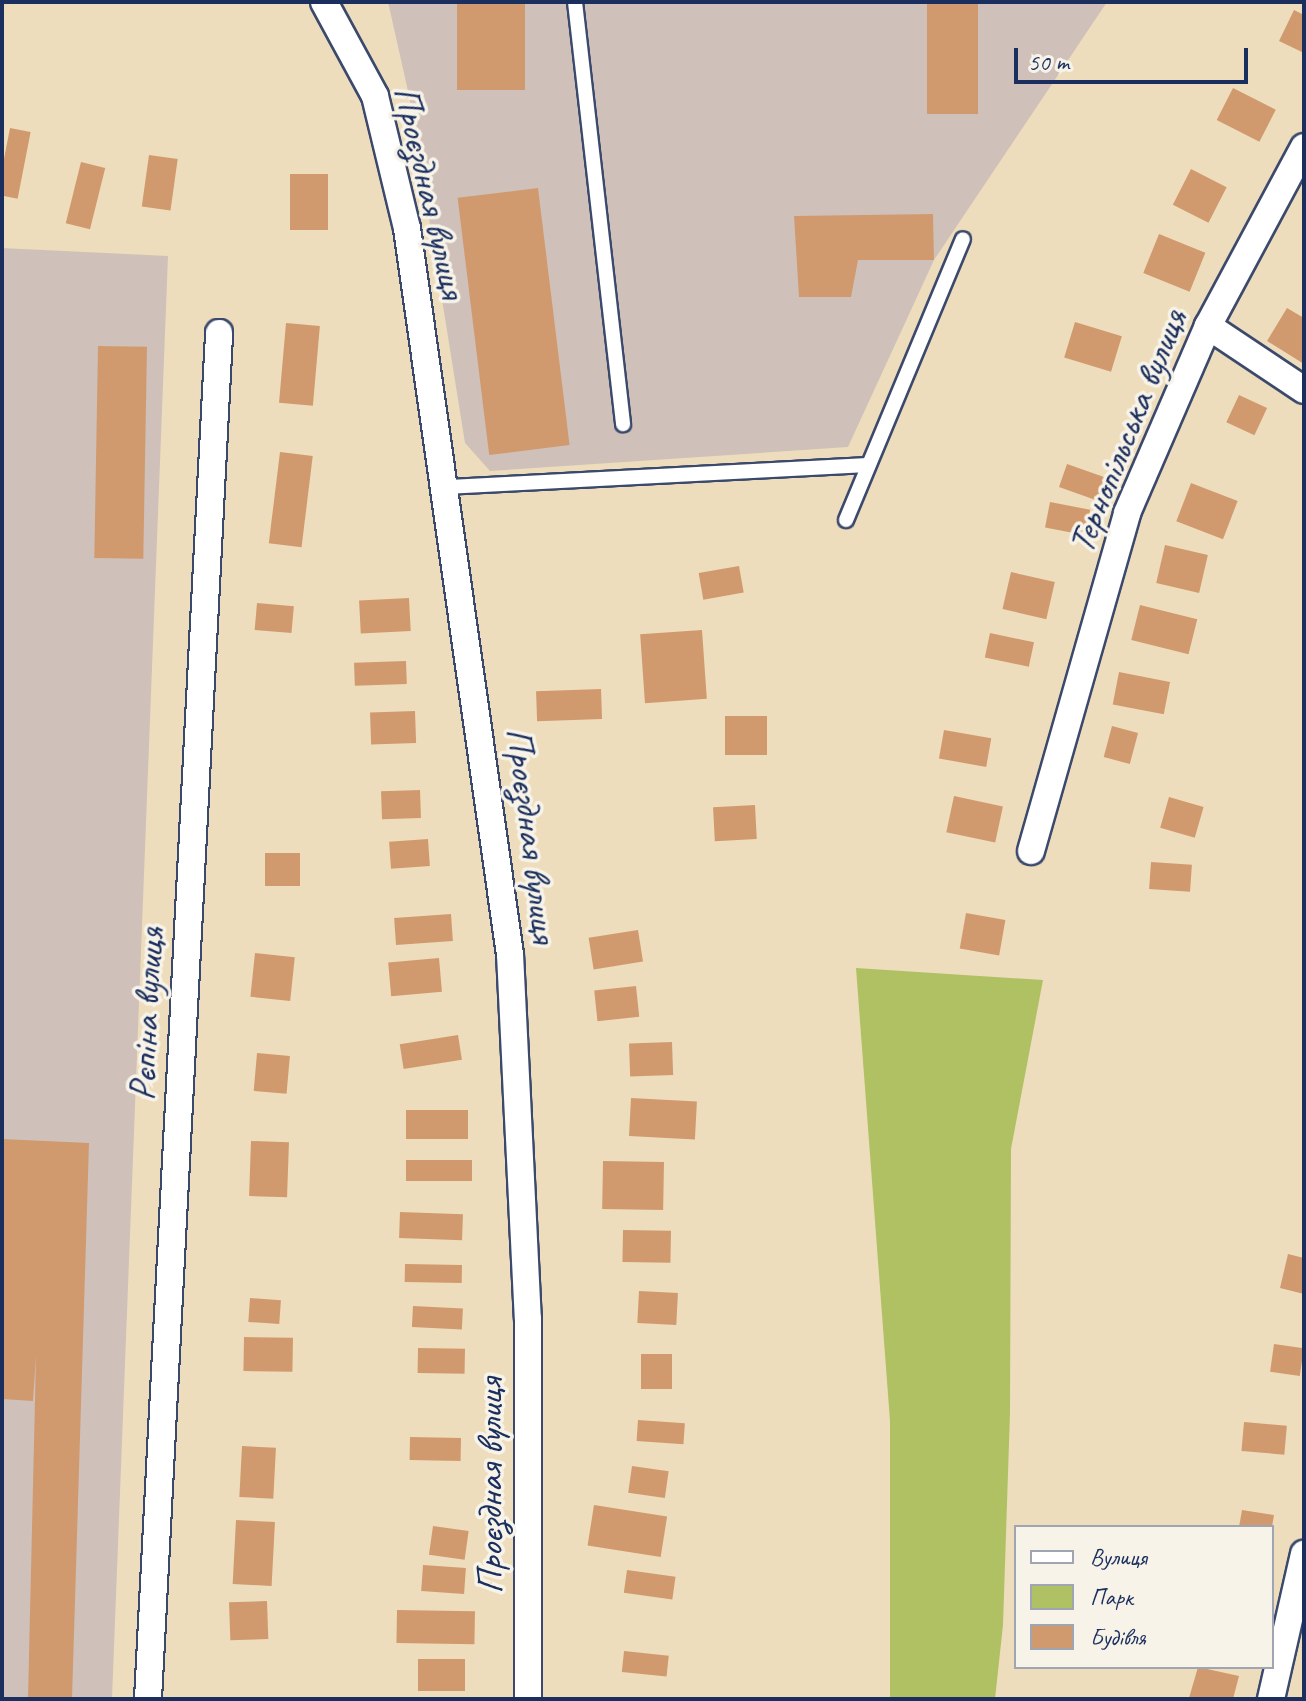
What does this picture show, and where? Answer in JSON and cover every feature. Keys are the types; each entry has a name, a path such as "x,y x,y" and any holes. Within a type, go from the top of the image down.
{"street":[{"name":"Проєздная вулиця","path":"324,2 375,96 407,228 447,487 510,954 528,1319 528,1699"},
{"name":"Тернопільська вулиця","path":"1031,851 1127,513 1208,326 1304,147"},
{"path":"1208,326 1304,390"},
{"name":"Рєпіна вулиця","path":"148,1699 219,333"},
{"path":"1271,1699 1304,1554"}],"lane":[{"path":"575,2 623,424"},
{"path":"846,520 865,465 963,239"},
{"path":"447,487 865,465"}],"shaded area":[{"path":"388,2 1107,2 934,260 848,447 490,471 465,443 410,100"},
{"path":"2,248 168,256 112,1699 2,1699"}],"green space":[{"path":"856,968 1043,980 1011,1149 1010,1413 1003,1625 995,1699 890,1699 890,1421"}],"building":[{"path":"457,2 525,2 525,90 457,90"},
{"path":"927,2 978,2 978,114 927,114"},
{"path":"1294,10 1304,15 1304,53 1279,41"},
{"path":"1233,88 1276,110 1259,142 1217,120"},
{"path":"10,128 31,132 18,199 2,196 2,169"},
{"path":"149,155 178,159 170,211 142,206"},
{"path":"81,162 105,168 90,229 66,223"},
{"path":"1191,169 1227,187 1208,223 1173,205"},
{"path":"290,174 328,174 328,230 290,230"},
{"path":"538,188 570,445 489,455 458,198"},
{"path":"933,214 934,260 858,260 851,297 799,297 794,216"},
{"path":"1159,234 1205,253 1190,292 1143,273"},
{"path":"1287,308 1304,318 1304,364 1267,341"},
{"path":"1075,322 1122,336 1111,372 1064,357"},
{"path":"286,323 320,326 313,406 279,403"},
{"path":"98,346 147,347 143,559 94,558"},
{"path":"1239,395 1267,408 1254,435 1226,422"},
{"path":"280,452 313,456 302,547 269,543"},
{"path":"1067,464 1104,477 1104,503 1059,487"},
{"path":"1191,483 1238,501 1223,539 1176,521"},
{"path":"1050,502 1090,510 1085,535 1045,528"},
{"path":"1165,545 1208,555 1199,593 1156,583"},
{"path":"739,566 744,593 703,600 699,573"},
{"path":"1011,572 1055,582 1046,619 1002,609"},
{"path":"409,598 411,631 361,634 359,601"},
{"path":"257,603 294,606 292,633 255,630"},
{"path":"1140,605 1197,619 1189,654 1131,640"},
{"path":"702,630 707,699 645,703 640,634"},
{"path":"990,633 1034,642 1029,667 985,657"},
{"path":"406,661 407,684 355,686 354,663"},
{"path":"1119,672 1170,682 1164,714 1113,704"},
{"path":"601,689 602,719 537,721 536,691"},
{"path":"415,711 416,743 371,745 370,713"},
{"path":"725,716 767,716 767,755 725,755"},
{"path":"1112,726 1138,733 1130,764 1104,757"},
{"path":"944,730 991,738 986,767 939,759"},
{"path":"420,790 421,818 382,819 381,791"},
{"path":"954,796 1003,806 995,843 946,832"},
{"path":"1169,797 1204,807 1195,838 1160,828"},
{"path":"755,805 757,839 715,841 713,807"},
{"path":"428,839 430,866 391,869 389,842"},
{"path":"265,853 300,853 300,886 265,886"},
{"path":"1151,862 1192,865 1190,892 1149,889"},
{"path":"966,913 1005,920 999,955 960,948"},
{"path":"451,914 453,941 396,945 394,918"},
{"path":"638,930 643,962 594,969 589,938"},
{"path":"255,953 295,957 290,1001 250,997"},
{"path":"439,958 442,992 391,996 388,962"},
{"path":"636,986 639,1017 597,1021 594,990"},
{"path":"458,1035 462,1060 404,1069 400,1044"},
{"path":"672,1042 673,1075 630,1076 629,1044"},
{"path":"257,1053 290,1056 287,1094 254,1091"},
{"path":"631,1098 697,1101 695,1139 629,1136"},
{"path":"406,1110 468,1110 468,1139 406,1139"},
{"path":"2,1139 89,1143 72,1699 28,1699 36,1356 33,1401 2,1399"},
{"path":"251,1141 289,1142 287,1197 249,1196"},
{"path":"406,1160 472,1160 472,1181 406,1181"},
{"path":"603,1161 664,1162 663,1210 602,1209"},
{"path":"400,1212 463,1214 462,1240 399,1238"},
{"path":"623,1230 671,1231 670,1263 622,1262"},
{"path":"1288,1254 1304,1258 1304,1294 1280,1288"},
{"path":"405,1264 462,1265 462,1283 405,1282"},
{"path":"639,1291 678,1293 676,1325 637,1323"},
{"path":"250,1298 281,1300 279,1324 248,1322"},
{"path":"413,1306 463,1309 462,1330 412,1327"},
{"path":"244,1337 293,1338 292,1372 243,1371"},
{"path":"1274,1344 1304,1348 1300,1376 1270,1372"},
{"path":"418,1348 465,1349 465,1374 418,1373"},
{"path":"641,1354 672,1354 672,1389 641,1389"},
{"path":"638,1420 685,1423 683,1444 637,1441"},
{"path":"1244,1422 1287,1426 1284,1455 1241,1451"},
{"path":"410,1437 461,1438 461,1461 410,1460"},
{"path":"242,1446 276,1448 273,1499 239,1497"},
{"path":"632,1466 669,1471 665,1498 628,1493"},
{"path":"594,1505 667,1517 661,1557 588,1545"},
{"path":"1242,1510 1274,1515 1272,1525 1239,1525"},
{"path":"236,1520 275,1522 272,1586 233,1584"},
{"path":"433,1526 469,1531 465,1560 429,1555"},
{"path":"423,1565 466,1568 464,1594 421,1591"},
{"path":"627,1570 676,1577 672,1600 624,1593"},
{"path":"267,1601 268,1639 230,1640 229,1602"},
{"path":"397,1610 475,1611 474,1644 396,1643"},
{"path":"624,1651 669,1656 667,1677 622,1672"},
{"path":"418,1659 465,1659 465,1691 418,1691"},
{"path":"1197,1669 1239,1676 1233,1699 1189,1698"}]}
